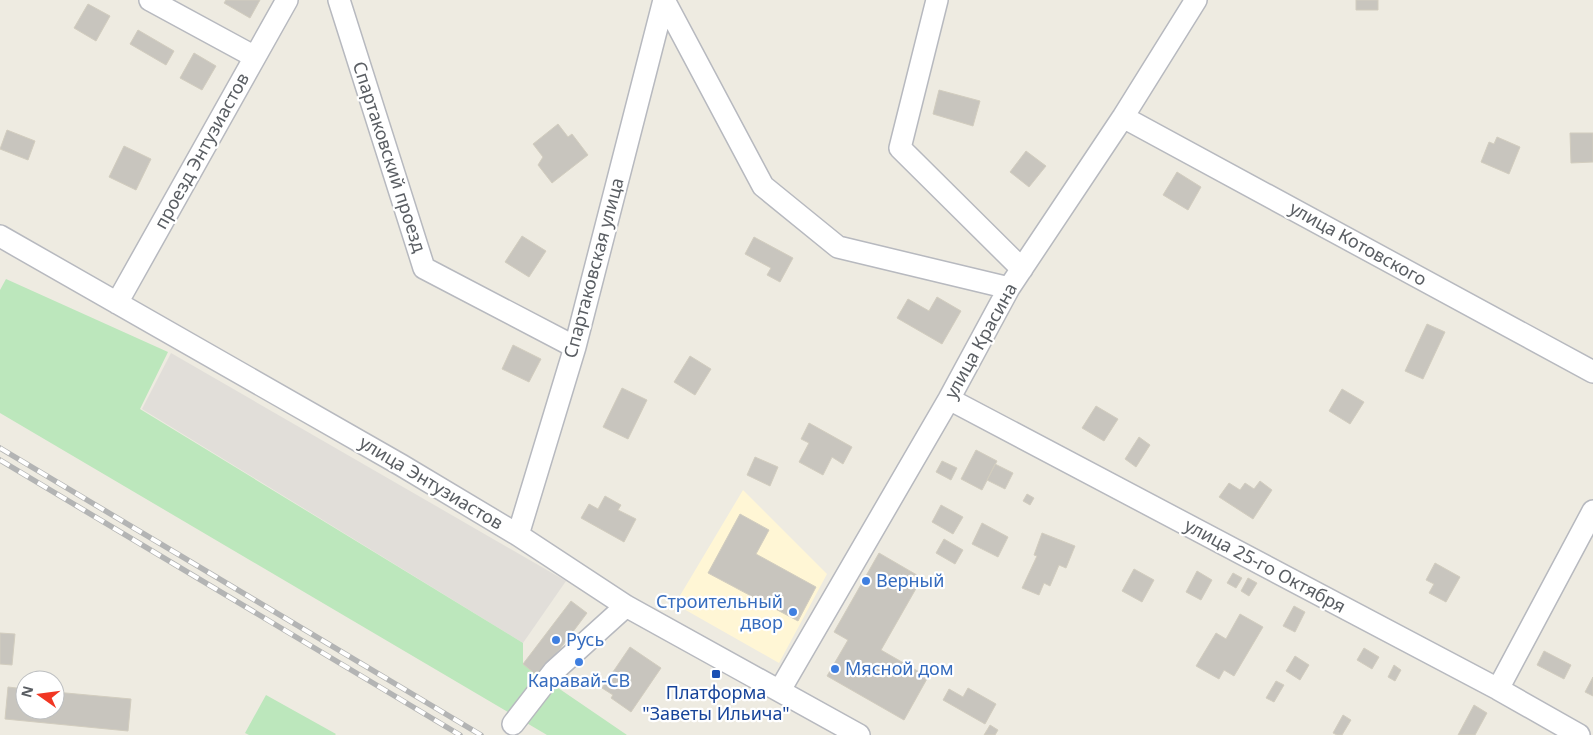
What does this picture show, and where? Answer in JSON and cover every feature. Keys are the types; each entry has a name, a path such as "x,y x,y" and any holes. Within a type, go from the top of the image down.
{"street":[{"path":"150,0 255,57"},
{"name":"проезд Энтузиастов","path":"117,303 287,0"},
{"name":"Спартаковский проезд","path":"339,0 424,268 574,347"},
{"path":"664,0 763,186 838,247 1009,288"},
{"name":"Спартаковская улица","path":"518,535 574,347 664,0"},
{"path":"937,0 900,148 1022,269"},
{"name":"улица Красина","path":"780,690 949,399 1009,288 1123,116 1196,0"},
{"name":"улица Котовского","path":"1123,116 1593,372"},
{"name":"улица Энтузиастов","path":"0,236 393,460 518,535 626,606 859,735"},
{"name":"улица 25-го Октября","path":"949,399 1498,689 1579,735"},
{"path":"1498,689 1593,512"},
{"path":"513,724 554,671 626,606"}],"shaded area":[{"path":"171,353 566,581 523,643 142,409"},
{"path":"743,490 827,574 779,663 675,604"}],"green space":[{"path":"6,279 168,352 140,409 523,643 523,664 627,735 547,735 0,413 0,290"},
{"path":"266,695 336,734 249,735 245,733"}],"building":[{"path":"226,0 260,0 250,18 224,3"},
{"path":"1356,0 1378,0 1378,10 1356,10"},
{"path":"88,4 110,16 96,41 74,28"},
{"path":"138,30 174,51 166,65 130,44"},
{"path":"194,53 216,66 202,90 180,78"},
{"path":"939,90 980,101 973,126 933,114"},
{"path":"558,124 568,137 572,134 588,155 552,183 538,165 543,157 533,144"},
{"path":"7,130 35,141 28,160 0,149"},
{"path":"1570,133 1593,133 1593,162 1571,163"},
{"path":"1497,137 1520,147 1509,174 1481,162 1489,142 1494,144"},
{"path":"124,146 151,159 136,190 109,177"},
{"path":"1026,151 1046,166 1029,187 1010,172"},
{"path":"1177,172 1201,187 1188,210 1163,195"},
{"path":"522,236 546,251 529,277 505,262"},
{"path":"754,237 793,258 780,282 767,275 771,268 745,254"},
{"path":"937,297 961,311 942,344 897,318 908,299 929,311"},
{"path":"1427,324 1445,332 1423,379 1405,371"},
{"path":"513,345 541,359 529,382 502,369"},
{"path":"690,356 711,369 695,395 674,382"},
{"path":"622,388 647,400 628,439 603,427"},
{"path":"1342,389 1364,402 1350,424 1329,411"},
{"path":"1096,406 1118,419 1104,441 1082,428"},
{"path":"809,423 852,447 843,464 832,457 823,475 799,462 809,443 801,439"},
{"path":"1139,437 1150,445 1136,467 1125,459"},
{"path":"976,450 997,461 982,490 961,479"},
{"path":"755,457 778,467 770,486 747,475"},
{"path":"942,461 957,468 951,480 936,472"},
{"path":"995,464 1013,473 1005,489 987,480"},
{"path":"1260,481 1272,490 1253,519 1219,497 1229,483 1240,490 1245,483 1254,489"},
{"path":"1027,494 1034,498 1030,505 1023,501"},
{"path":"605,496 621,505 618,510 636,519 624,542 581,518 589,504 598,509"},
{"path":"941,505 963,517 953,534 932,522"},
{"path":"740,514 769,530 756,554 816,587 798,621 708,573"},
{"path":"982,523 1008,537 998,557 972,544"},
{"path":"1042,533 1075,546 1066,568 1059,565 1050,586 1044,583 1039,595 1022,588 1037,556 1034,555"},
{"path":"944,539 963,550 955,564 936,553"},
{"path":"879,553 922,578 881,650 928,677 904,720 827,676 848,640 834,632"},
{"path":"1435,563 1460,577 1446,602 1429,593 1434,584 1426,580"},
{"path":"1134,569 1154,580 1142,602 1122,591"},
{"path":"1197,571 1212,580 1201,600 1186,592"},
{"path":"1233,573 1242,578 1236,588 1227,583"},
{"path":"1248,578 1257,583 1249,596 1241,591"},
{"path":"571,601 587,613 539,677 523,664"},
{"path":"1294,606 1305,612 1295,632 1283,626"},
{"path":"1240,614 1263,627 1234,676 1224,670 1219,679 1196,666 1216,633 1226,639"},
{"path":"0,633 15,634 12,665 0,664"},
{"path":"630,647 661,668 631,712 611,698 613,695 602,688"},
{"path":"1364,648 1379,657 1372,669 1357,660"},
{"path":"1544,651 1571,665 1564,679 1537,665"},
{"path":"1295,656 1309,665 1300,680 1286,671"},
{"path":"1394,665 1401,670 1395,681 1388,677"},
{"path":"1593,677 1593,696 1585,692"},
{"path":"1276,681 1284,685 1274,702 1266,698"},
{"path":"8,687 15,688 15,720 5,719"},
{"path":"968,688 996,704 985,724 943,700 949,689 963,697"},
{"path":"65,693 131,699 128,731 15,720 65,720"},
{"path":"1474,705 1487,713 1475,735 1458,735"},
{"path":"1343,715 1351,720 1342,735 1337,735 1333,733"},
{"path":"990,725 998,730 995,735 984,735"}],"railway":[{"path":"0,448 481,735"},
{"path":"0,460 460,735"}],"place":[{"name":"Верный","path":"866,581"},
{"name":"Строительный двор","path":"793,612"},
{"name":"Русь","path":"556,640"},
{"name":"Каравай-СВ","path":"579,662"},
{"name":"Мясной дом","path":"835,669"},
{"name":"Платформа \"Заветы Ильича\"","path":"716,674"}]}
